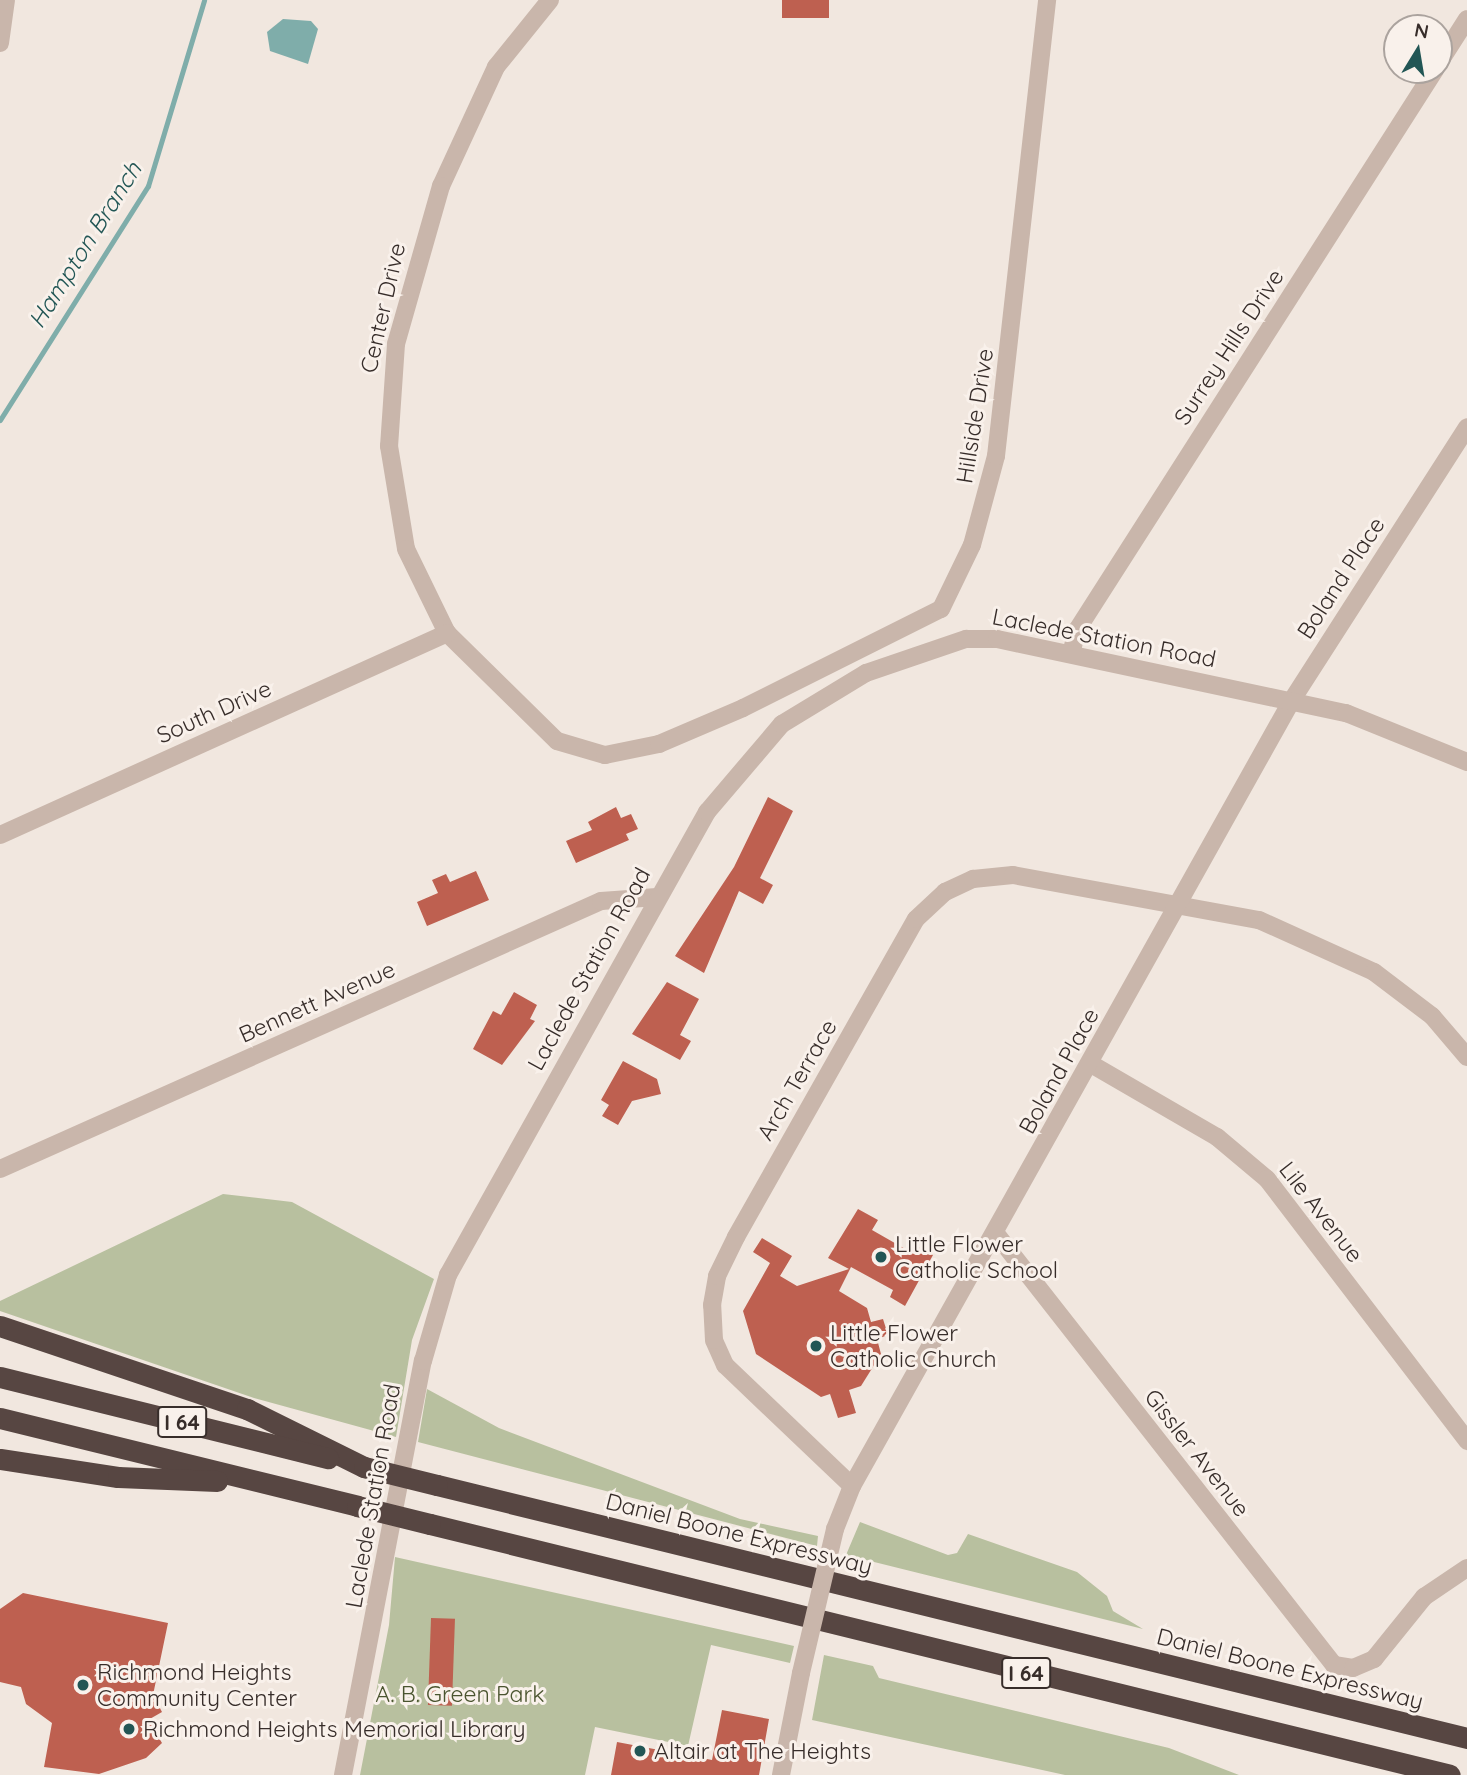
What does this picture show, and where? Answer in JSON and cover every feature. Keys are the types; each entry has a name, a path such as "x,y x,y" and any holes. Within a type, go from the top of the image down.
{"highway":[{"path":"0,1326 247,1409 364,1467"},
{"name":"Daniel Boone Expressway","path":"0,1377 1467,1738"},
{"name":"I 64","path":"0,1418 1450,1775"},
{"path":"0,1459 118,1477 261,1483"}],"street":[{"path":"0,43 6,0"},
{"name":"Center Drive","path":"550,0 515,40 477,105 441,186 396,344 389,446 398,520 419,584 447,633 495,687 556,741 580,752 633,751 743,708"},
{"name":"Hillside Drive","path":"743,708 941,609 958,577 985,505 1003,414 1046,0"},
{"path":"1453,41 1467,19"},
{"name":"Surrey Hills Drive","path":"1071,654 1077,630 1426,84"},
{"name":"Boland Place","path":"781,1775 801,1672 835,1529 852,1486 997,1235 1292,701 1467,427"},
{"name":"South Drive","path":"0,835 447,633"},
{"name":"Laclede Station Road","path":"343,1775 423,1361 448,1275 657,897 707,812 750,757 820,697 866,673 966,639 1071,654 1292,701 1393,727 1467,762"},
{"name":"Arch Terrace","path":"852,1486 725,1365 712,1306 717,1276 736,1237 916,919 945,892 972,879 1013,875 1178,908 1259,920 1322,944 1374,972 1432,1016 1467,1057"},
{"name":"Bennett Avenue","path":"0,1169 601,901 657,897"},
{"name":"Lile Avenue","path":"1091,1064 1217,1137 1267,1179 1467,1441"},
{"name":"Gissler Avenue","path":"997,1235 1310,1640 1334,1665 1353,1668 1374,1659 1424,1597 1467,1568"}],"green space":[{"path":"223,1194 292,1202 434,1279 412,1340 396,1437 254,1398 0,1311 0,1301"},
{"path":"427,1389 499,1428 740,1519 818,1536 817,1546 418,1442"},
{"path":"860,1522 948,1555 957,1553 968,1534 1077,1572 1107,1596 1113,1611 1143,1629 846,1555"},
{"name":"A. B. Green Park","path":"395,1557 794,1646 790,1663 711,1645 688,1746 595,1727 585,1775 360,1775 389,1625"},
{"path":"824,1655 873,1666 879,1678 1169,1748 1239,1775 1065,1775 812,1720"}],"water":[{"path":"283,19 311,21 318,29 308,64 270,51 267,32"}],"building":[{"path":"782,0 829,0 829,18 782,18"},
{"path":"768,797 793,811 760,878 773,885 763,904 739,891 704,973 675,956 734,867"},
{"path":"616,807 621,818 631,814 638,829 626,834 629,840 576,863 566,841 592,830 588,822"},
{"path":"476,871 489,900 427,926 417,902 438,893 432,880 446,874 450,882"},
{"path":"667,982 699,999 680,1035 691,1041 680,1060 632,1034"},
{"path":"514,992 537,1005 530,1019 535,1021 502,1065 473,1049 493,1011 501,1015"},
{"path":"623,1061 657,1079 661,1094 632,1101 618,1125 602,1116 609,1105 601,1100"},
{"name":"Little Flower Catholic Church","path":"858,1209 878,1220 872,1230 914,1254 918,1247 933,1255 905,1306 890,1297 893,1290 851,1267 839,1291 867,1308 871,1322 883,1319 888,1335 877,1339 881,1354 861,1386 849,1390 856,1413 838,1418 830,1394 821,1397 756,1354 743,1311 770,1263 753,1252 762,1238 792,1256 780,1276 797,1286 849,1269 828,1258"},
{"name":"Richmond Heights Community Center","path":"23,1593 168,1623 153,1695 162,1712 148,1720 162,1743 146,1758 99,1774 44,1767 52,1723 26,1704 21,1687 0,1682 0,1609"},
{"path":"431,1618 455,1619 452,1706 428,1705"},
{"name":"Altair at The Heights","path":"722,1710 769,1719 759,1775 611,1775 617,1742 712,1760"}],"waterway":[{"name":"Hampton Branch","path":"0,420 148,186 204,0"}],"place":[{"name":"Little Flower Catholic School","path":"881,1257"},
{"name":"Little Flower Catholic Church","path":"816,1346"},
{"name":"Richmond Heights Community Center","path":"83,1685"},
{"name":"Richmond Heights Memorial Library","path":"129,1729"},
{"name":"Altair at The Heights","path":"640,1751"}]}
